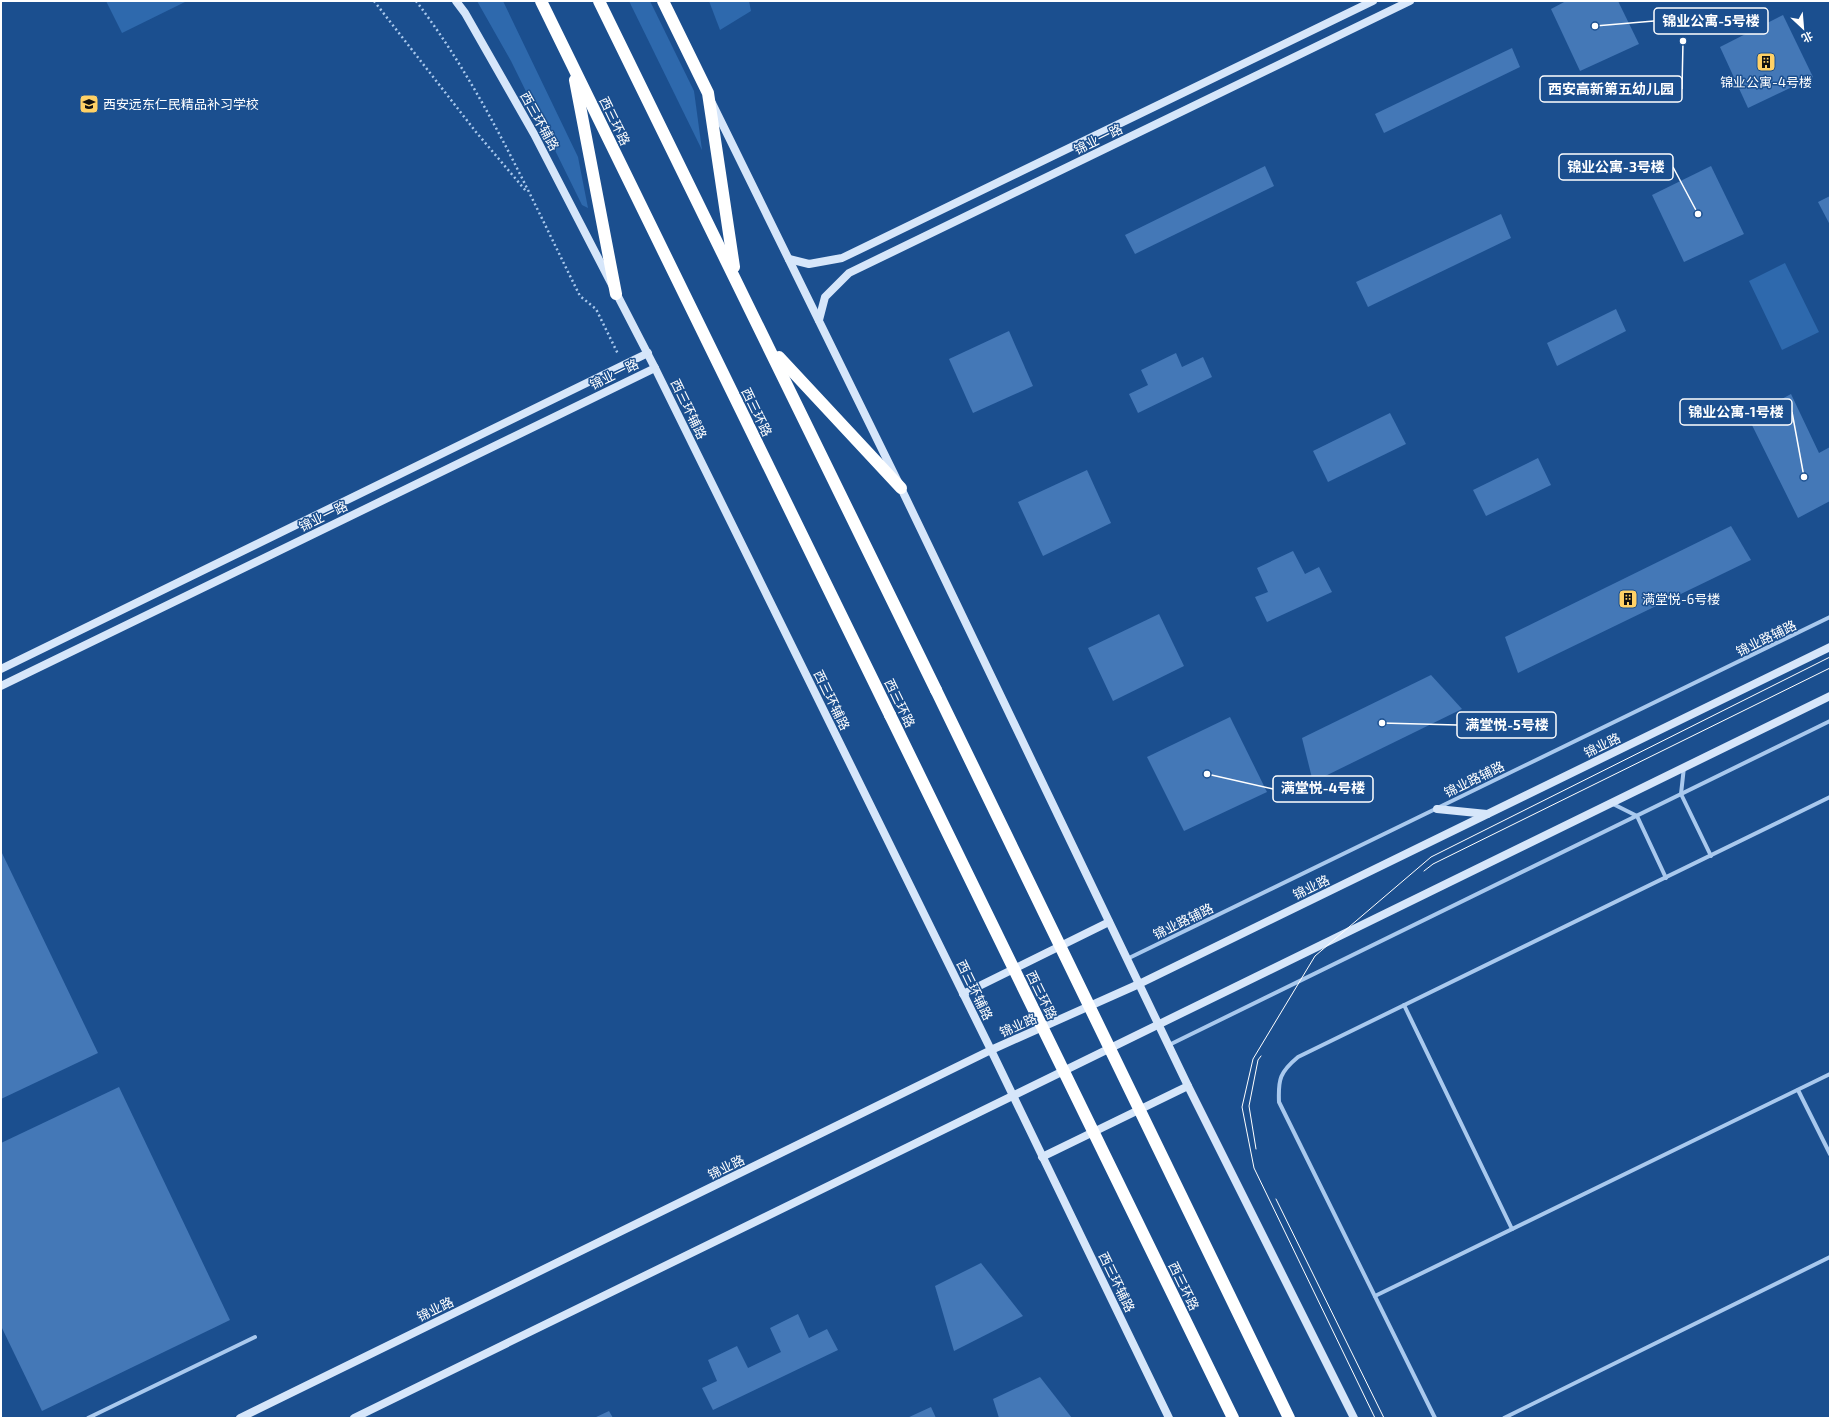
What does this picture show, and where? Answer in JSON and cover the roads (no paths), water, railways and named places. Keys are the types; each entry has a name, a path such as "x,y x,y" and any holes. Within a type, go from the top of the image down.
{"highway":[{"name":"西三环路","path":"541,1 1233,1418"},
{"path":"599,1 770,348 1289,1418"},
{"path":"662,1 708,93 736,280"},
{"path":"571,63 616,294"},
{"path":"770,348 901,488"}],"main road":[{"name":"西三环辅路","path":"456,1 465,13 534,134 648,353 964,994 1169,1418"},
{"path":"670,1 680,37"},
{"name":"锦业一路","path":"789,259 809,264 842,258 1373,1"},
{"name":"锦业一路","path":"819,320 825,297 849,273 1410,1"},
{"path":"708,93 901,488 1188,1086 1354,1418"},
{"name":"锦业一路","path":"1,669 648,353"},
{"name":"锦业一路","path":"1,686 655,368"},
{"name":"锦业路","path":"240,1418 991,1050 1139,984 1830,647"},
{"path":"354,1418 1610,802 1830,696"},
{"path":"1437,809 1488,814"},
{"path":"964,994 1109,922"},
{"path":"1042,1157 1188,1086"}],"street":[{"name":"锦业路辅路","path":"1127,959 1830,618"},
{"path":"1169,1045 1830,721"},
{"path":"1684,767 1681,794 1711,856"},
{"path":"1435,1418 1279,1102 1279,1087 1284,1068 1298,1057 1830,797"},
{"path":"1610,802 1637,816 1666,878"},
{"path":"1404,1005 1512,1229"},
{"path":"1375,1296 1830,1074"},
{"path":"1798,1090 1830,1154"},
{"path":"1504,1418 1830,1257"},
{"path":"88,1418 255,1337"}],"tram line":[{"path":"1375,1418 1254,1168 1242,1107 1253,1059 1315,956 1431,857 1830,657"},
{"path":"1424,871 1433,864 1830,668"},
{"path":"1256,1149 1249,1106 1258,1060 1261,1056"},
{"path":"1276,1199 1384,1418"}],"place":[{"name":"锦业公寓-5号楼","path":"1595,26"},
{"name":"西安高新第五幼儿园","path":"1683,41"},
{"name":"锦业公寓-4号楼","path":"1766,62"},
{"name":"西安远东仁民精品补习学校","path":"89,104"},
{"name":"锦业公寓-3号楼","path":"1698,214"},
{"name":"锦业公寓-1号楼","path":"1804,477"},
{"name":"满堂悦-6号楼","path":"1628,599"},
{"name":"满堂悦-5号楼","path":"1382,723"},
{"name":"满堂悦-4号楼","path":"1207,774"}]}
